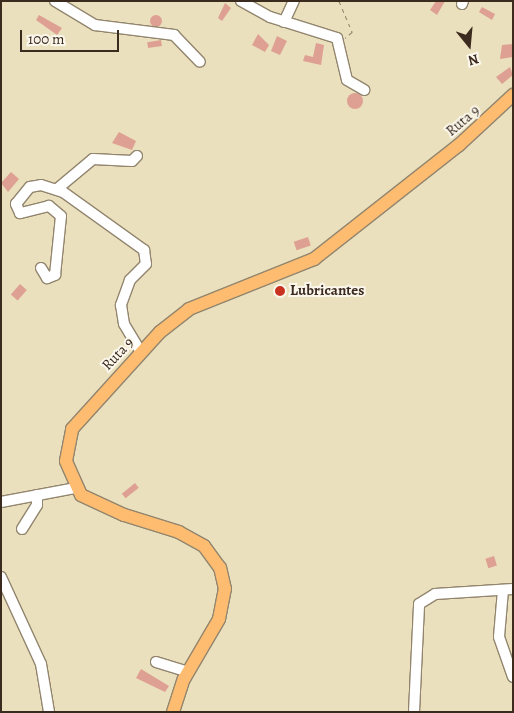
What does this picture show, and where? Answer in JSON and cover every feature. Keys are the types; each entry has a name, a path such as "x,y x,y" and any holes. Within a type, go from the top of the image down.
{"main road":[{"name":"Ruta 9","path":"75,488 66,461 68,438 142,352 189,309 314,259 459,146 513,95"},
{"path":"75,488 91,502 179,532 214,556 224,589 224,604 188,672 173,712"}],"street":[{"path":"55,1 95,25 174,34 200,62"},
{"path":"241,1 284,22 340,41 347,80 364,90"},
{"path":"284,22 294,1"},
{"path":"57,189 92,159 132,162 137,156"},
{"path":"40,268 47,278 55,275 61,216 48,206 20,213 16,204 30,187 57,189 147,256 146,264 124,291 121,305 124,324 142,352"},
{"path":"1,502 75,488"},
{"path":"22,529 37,505 37,495"},
{"path":"1,577 41,664 49,712"},
{"path":"414,712 420,604 435,594 508,589 499,637 513,677"},
{"path":"156,662 188,672"}],"path":[{"path":"339,1 352,32 340,41"}],"building":[{"path":"436,1 445,1 437,15 430,10"},
{"path":"225,3 231,8 222,21 218,18"},
{"path":"482,7 495,14 492,20 479,12"},
{"path":"39,15 62,28 57,35 36,20"},
{"path":"156,15 162,21 156,27 150,21"},
{"path":"258,34 269,45 265,52 252,45"},
{"path":"277,36 287,41 280,55 271,51"},
{"path":"161,40 162,46 148,48 147,42"},
{"path":"316,43 324,45 321,65 303,61 305,55 313,57"},
{"path":"513,44 513,57 500,59 502,45"},
{"path":"510,67 513,75 502,84 496,77"},
{"path":"355,93 361,95 363,101 361,107 355,109 349,107 347,101 349,95"},
{"path":"119,132 136,141 132,150 112,143"},
{"path":"11,172 19,179 8,192 1,183"},
{"path":"308,237 311,246 297,250 294,242"},
{"path":"20,284 27,290 18,300 11,295"},
{"path":"135,483 139,488 126,498 122,494"},
{"path":"494,556 497,566 488,568 485,559"},
{"path":"141,669 169,686 165,692 136,678"}],"place":[{"name":"Lubricantes","path":"280,291"}]}
